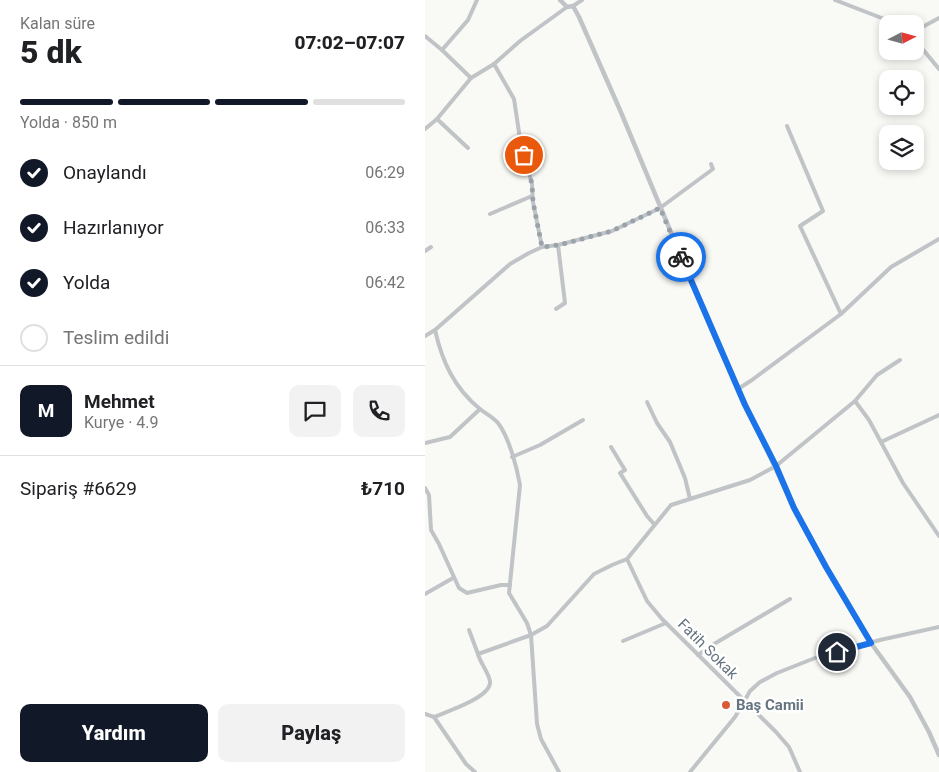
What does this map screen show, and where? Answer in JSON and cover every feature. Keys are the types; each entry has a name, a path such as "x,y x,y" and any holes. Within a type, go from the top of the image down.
{"street":[{"path":"442,50 468,20 477,0"},
{"path":"560,0 567,7"},
{"path":"425,129 437,119 471,78 494,64 520,41 567,7 573,6 581,0"},
{"path":"835,0 879,17"},
{"path":"573,6 620,110 738,389 776,466 794,508 871,643 910,697 939,754"},
{"path":"924,26 939,18"},
{"path":"425,36 471,78"},
{"path":"924,51 939,69"},
{"path":"494,64 514,99 520,139 532,184 532,196 542,247"},
{"path":"437,119 468,148"},
{"path":"787,126 823,211 800,226 841,314"},
{"path":"425,336 435,330 510,264 542,247 559,245 612,231 660,208 713,170 711,164"},
{"path":"490,214 532,196"},
{"path":"738,389 753,380 841,314 891,267 939,238"},
{"path":"556,309 565,303 559,245"},
{"path":"425,251 431,247"},
{"path":"435,330 441,355 450,374 480,410 488,414 498,424 504,434 520,485 509,593 527,623 531,634 537,724 541,739 559,772"},
{"path":"478,654 547,626 594,574 627,559 671,505 750,480 776,466 855,401 877,375 900,360"},
{"path":"855,401 869,420 903,483 939,536"},
{"path":"647,402 657,423 670,442 685,478 690,498"},
{"path":"425,443 450,437 480,410"},
{"path":"881,442 939,415"},
{"path":"512,457 540,446 583,420"},
{"path":"611,447 625,470 620,474 654,524"},
{"path":"425,488 429,495 431,530 459,588 467,593 501,585 510,585"},
{"path":"425,532 431,530"},
{"name":"Fatih Sokak","path":"627,559 647,601 666,623 776,732 789,747 800,772"},
{"path":"425,594 453,578"},
{"path":"698,655 790,599"},
{"path":"623,642 666,623"},
{"path":"690,772 735,717 750,691 760,682 820,656 939,627"},
{"path":"434,717 474,700 487,690 490,684 489,677 480,662 469,630"},
{"path":"425,714 434,717 466,764 475,772"}],"way so far":[{"path":"524,155 532,184 533,202 542,247 559,245 612,231 660,208 681,257"}],"place":[{"name":"Baş Camii","path":"726,705"}],"route":[{"path":"681,257 745,405 776,466 794,508 871,643 837,652"}]}
